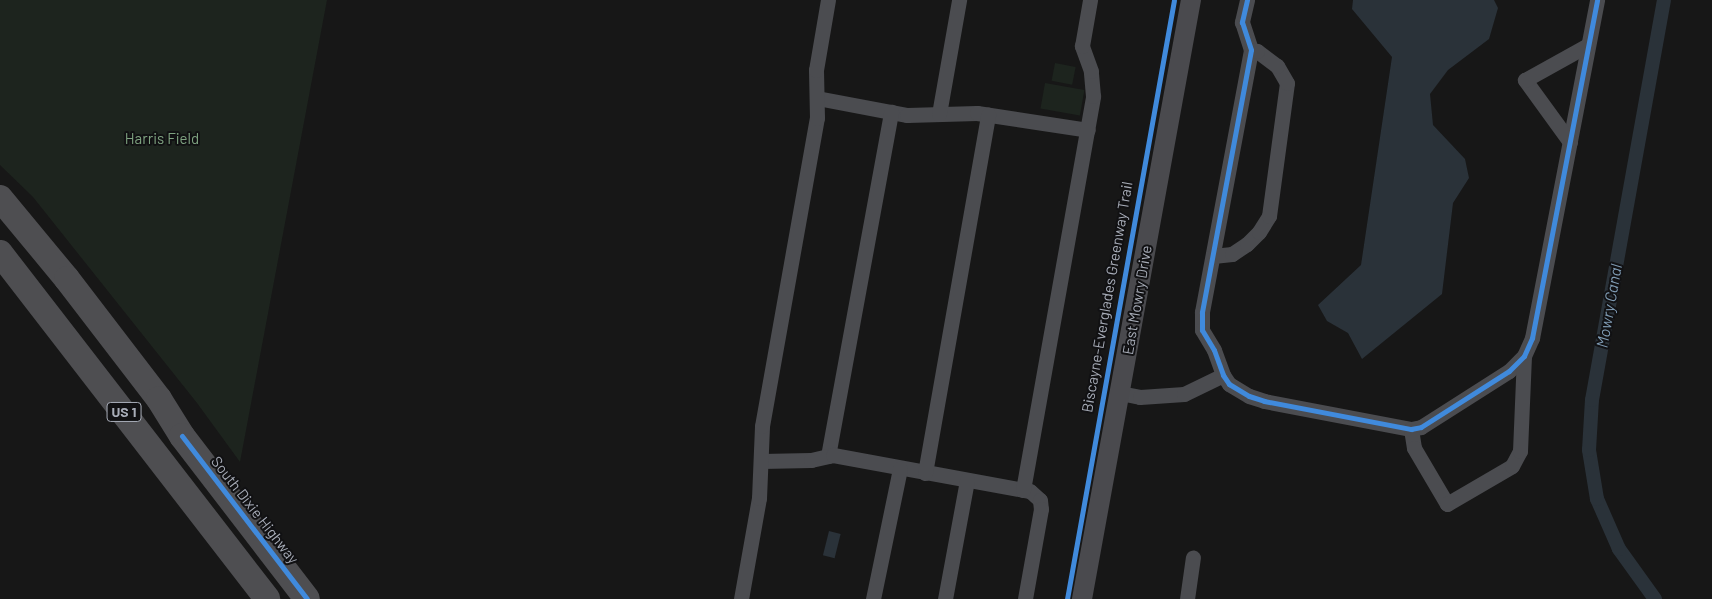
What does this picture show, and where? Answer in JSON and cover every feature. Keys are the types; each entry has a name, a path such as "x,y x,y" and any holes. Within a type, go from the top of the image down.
{"highway":[{"name":"South Dixie Highway","path":"0,198 67,280 159,399 182,436 307,599"},
{"name":"US 1","path":"0,253 267,599"},
{"path":"39,302 67,280"}],"street":[{"path":"742,599 759,498 762,426 817,118 816,70 828,0"},
{"path":"939,114 959,0"},
{"path":"1023,490 1088,130 1094,87 1082,42 1090,0"},
{"name":"East Mowry Drive","path":"1082,599 1191,0"},
{"path":"1247,0 1242,22 1251,50 1202,312 1202,330 1214,350 1223,375 1229,384 1264,402 1411,429 1421,426 1509,371 1524,356 1532,338 1597,0"},
{"path":"1570,142 1525,80 1588,45"},
{"path":"1213,256 1232,254 1247,244 1260,232 1270,216 1287,83 1277,66 1257,51 1251,50"},
{"path":"817,98 923,116 939,114 988,115 1088,130"},
{"path":"828,456 891,112"},
{"path":"925,473 988,115"},
{"path":"1411,429 1414,448 1447,504 1512,466 1520,451 1524,356"},
{"path":"1120,393 1140,397 1184,394 1223,375"},
{"path":"761,461 811,460 828,456 1023,490 1037,496 1041,509 1025,599"},
{"path":"873,599 900,468"},
{"path":"945,599 966,480"},
{"path":"1187,599 1194,557"}],"green space":[{"name":"Harris Field","path":"0,0 327,0 240,462 197,403 33,197 0,165"},
{"path":"1055,63 1076,67 1072,85 1052,81"},
{"path":"1045,83 1084,90 1080,116 1040,109"}],"shaded area":[{"path":"1353,0 1494,0 1498,8 1489,39 1448,70 1430,94 1433,125 1465,159 1469,178 1453,203 1442,294 1362,359 1348,333 1327,321 1318,305 1361,265 1392,57 1352,9"},
{"path":"829,531 841,534 835,558 823,555"}],"waterway":[{"name":"Mowry Canal","path":"1655,599 1619,549 1597,499 1589,450 1592,400 1664,0"}],"cycle path":[{"name":"Biscayne-Everglades Greenway Trail","path":"1067,599 1174,0"},
{"path":"1247,0 1242,22 1251,50 1202,312 1202,330 1214,350 1223,375 1229,384 1249,396 1264,401 1411,429 1421,427 1509,371 1524,356 1532,338 1597,0"},
{"path":"182,436 307,599"}]}
